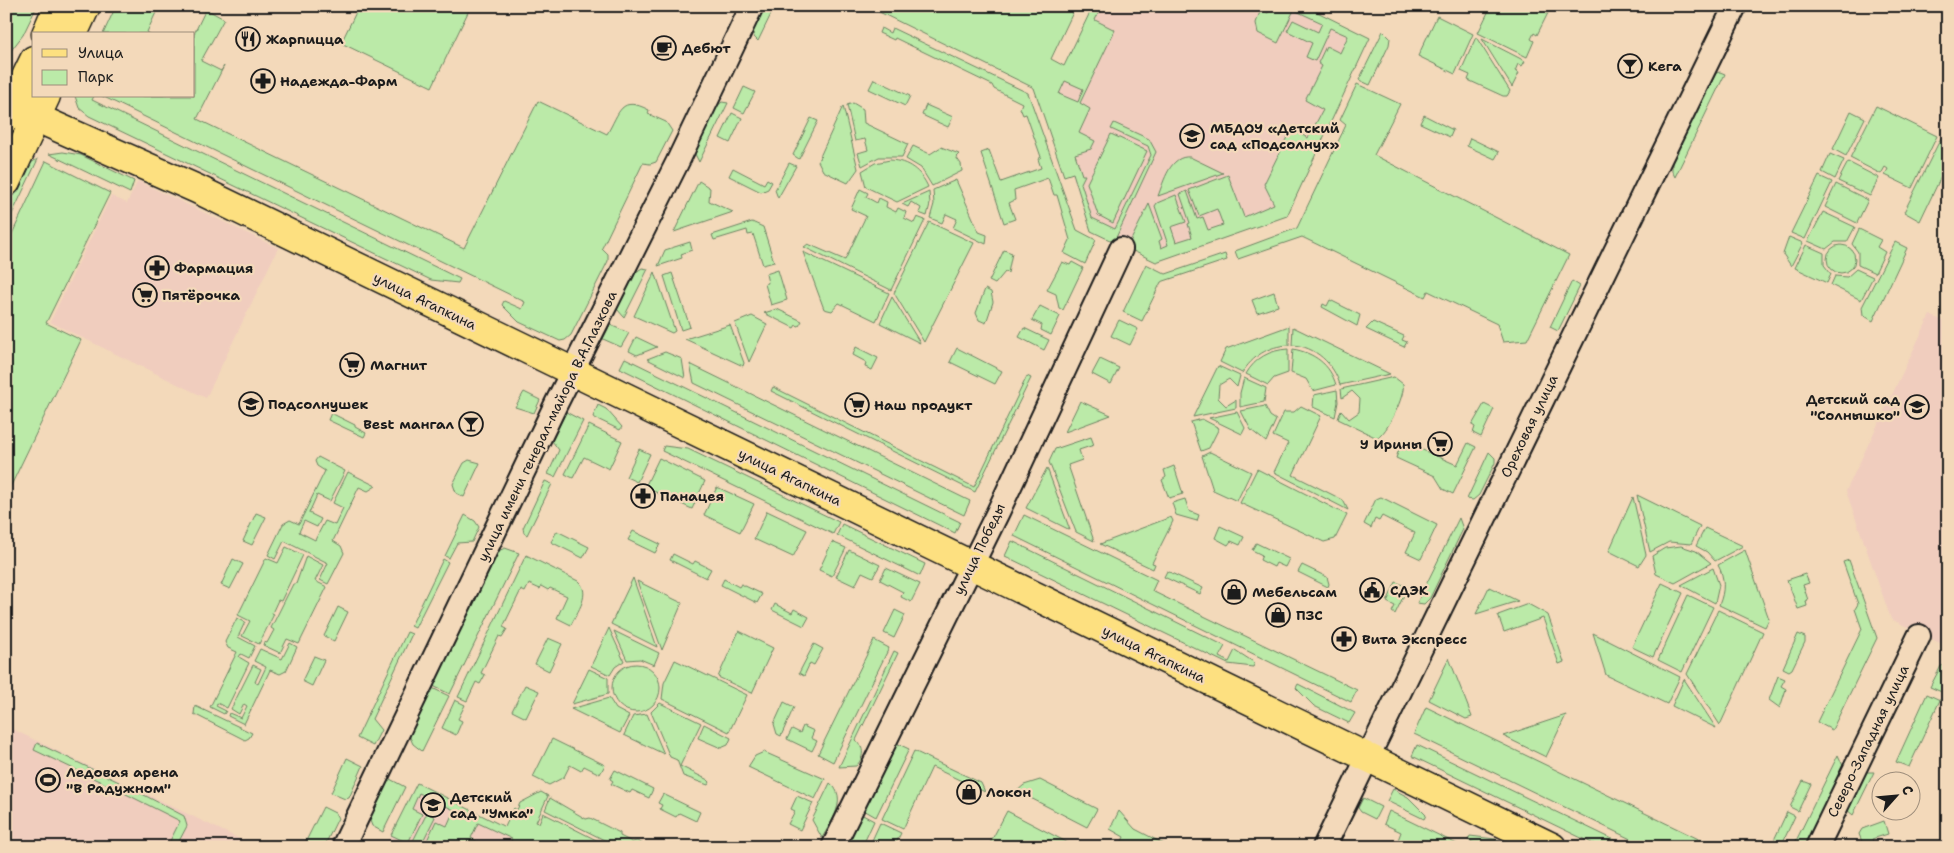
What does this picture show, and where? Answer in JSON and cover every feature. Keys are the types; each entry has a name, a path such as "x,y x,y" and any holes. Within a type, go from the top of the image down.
{"main road":[{"path":"47,32 58,6"},
{"path":"74,32 86,6"},
{"path":"6,182 32,68"},
{"name":"улица Агапкина","path":"22,109 197,189 1552,847"}],"street":[{"name":"улица имени генерал-майора В.А.Глазкова","path":"343,847 572,372 752,6"},
{"name":"Ореховая улица","path":"1324,847 1369,758 1406,676 1736,6"},
{"name":"улица Победы","path":"833,847 971,566 1120,249"},
{"name":"Северо-Западная улица","path":"1817,847 1919,636"}],"shaded area":[{"name":"МБДОУ «Детский сад «Подсолнух»","path":"1093,6 1305,6 1370,38 1287,216 1156,262 1091,231 1048,100"},
{"path":"138,181 278,248 206,398 50,322 111,196 127,203"},
{"name":"Детский сад \"Солнышко\"","path":"1930,315 1948,323 1948,647 1891,619 1846,491"},
{"name":"Ледовая арена \"В Радужном\"","path":"6,726 256,847 6,847"},
{"name":"Детский сад \"Умка\"","path":"417,783 546,847 385,847"}],"green space":[{"path":"6,6 37,6 23,35 6,57"},
{"path":"116,6 159,6 147,32 104,32"},
{"path":"359,6 471,6 432,87 341,43"},
{"path":"764,6 775,6 758,41 754,37 752,30"},
{"path":"867,6 1076,6 1051,59 1064,66 1093,6 1102,6 1095,20 1115,30 1080,103 1090,109 1079,133 1095,141 1091,149 1075,154 1082,175 1085,175 1081,183 1092,218 1115,229 1151,155 1148,146 1111,129 1114,123 1149,139 1156,152 1114,242 1091,231 1073,173 1064,176 1034,88","holes":["1065,81 1083,89 1078,102 1059,94"]},
{"path":"1271,6 1305,6 1370,38 1287,216 1156,262 1127,248 1149,204 1162,239 1159,241 1161,248 1168,245 1155,206 1157,203 1176,195 1186,222 1171,227 1176,242 1192,237 1188,224 1190,223 1180,194 1187,191 1197,219 1203,217 1208,230 1223,225 1217,209 1199,216 1189,190 1228,175 1244,217 1274,204 1264,184 1291,129 1308,138 1323,110 1305,100 1322,66 1318,63 1326,46 1340,53 1348,36 1330,28 1315,61 1306,57 1312,43 1287,31 1293,20 1318,32 1322,23 1294,10 1278,43 1258,33 1256,23 1261,9 1268,13"},
{"path":"1491,6 1547,6 1550,9 1537,35 1534,33 1531,39 1534,41 1527,57 1478,33"},
{"path":"206,9 224,19 201,61 221,71 224,66 197,119 464,248 538,101 607,134 622,108 632,104 649,110 648,114 666,122 672,131 656,162 650,164 643,163 602,248 608,254 608,261 571,335 565,340 560,341 519,322 502,305 504,301 522,309 525,302 106,98 195,98 195,32"},
{"path":"1437,16 1473,34 1455,74 1418,56"},
{"path":"881,28 890,33 892,28 1028,93 1077,230 1096,240 1085,264 1064,253 1070,240 1057,195 1054,195 1048,178 1014,190 1015,200 1009,203 1015,219 1004,223 981,153 989,150 1001,182 1041,168 1038,159 1041,157 1026,114 1023,115 1020,108 1022,103 994,89 992,85 895,38 894,40 879,33"},
{"path":"1383,31 1390,38 1389,45 1370,85 1359,80"},
{"path":"1476,37 1510,91 1507,96 1503,96 1468,80 1470,75 1461,71"},
{"path":"1482,39 1525,61 1522,66 1518,64 1515,71 1519,73 1512,87"},
{"path":"1716,73 1725,74 1675,177 1672,171 1672,161"},
{"path":"874,79 910,96 905,106 869,89"},
{"path":"1357,84 1400,104 1374,155 1569,255 1527,340 1503,342 1497,324 1428,291 1425,297 1302,237 1238,259 1235,251 1297,228 1346,125 1340,120"},
{"path":"744,87 755,92 744,113 734,108"},
{"path":"76,98 93,98 92,100 460,279 458,283 431,280 89,116 79,108"},
{"path":"722,102 728,103 699,162 694,152 716,107"},
{"path":"853,103 863,109 864,123 908,144 902,157 879,157 862,166 858,153 868,150 865,139 855,141 847,105"},
{"path":"926,105 953,117 948,127 922,115"},
{"path":"843,106 858,169 848,183 823,171 818,161"},
{"path":"1876,106 1937,136 1912,188 1885,175 1888,169 1885,167 1881,174 1850,158"},
{"path":"1851,111 1865,118 1846,156 1833,149"},
{"path":"732,113 742,118 730,143 720,138"},
{"path":"1424,115 1453,130 1450,137 1420,123"},
{"path":"811,118 818,121 799,159 793,155"},
{"path":"1111,134 1147,151 1113,223 1098,215 1087,183"},
{"path":"1470,138 1499,152 1495,159 1467,146"},
{"path":"1941,138 1948,141 1948,162 1920,221 1904,212"},
{"path":"913,146 930,154 941,147 959,154 956,157 961,164 962,171 932,186 921,168 906,159"},
{"path":"63,152 81,155 134,181 130,193 49,154"},
{"path":"1830,154 1844,160 1835,179 1822,172"},
{"path":"1183,157 1190,157 1223,173 1158,196 1165,177 1177,160"},
{"path":"38,159 6,227 6,203 10,191 27,166"},
{"path":"890,160 903,162 913,168 922,176 928,187 897,202 866,187 862,171 875,163"},
{"path":"46,161 110,193 46,323 81,340 6,496 6,247"},
{"path":"1848,162 1879,178 1870,196 1838,181"},
{"path":"789,163 796,166 778,198 775,190"},
{"path":"733,168 764,184 767,179 772,182 768,189 761,192 729,176"},
{"path":"1819,176 1832,182 1805,239 1791,233"},
{"path":"956,180 979,232 987,235 986,244 953,228 957,219 946,214 942,223 930,218 934,204 933,190"},
{"path":"699,181 710,188 709,201 733,212 674,232"},
{"path":"1836,184 1868,200 1857,223 1825,207"},
{"path":"860,189 868,193 866,197 877,203 879,198 887,202 886,207 896,212 898,208 906,212 904,218 914,223 917,217 925,220 891,290 804,247 808,244 845,260 866,216 851,209"},
{"path":"929,192 930,204 927,216 919,213 921,208 911,202 908,207 902,204"},
{"path":"1823,212 1855,227 1847,242 1835,242 1826,249 1808,241"},
{"path":"752,222 763,227 774,262 763,265 753,234 748,235 747,230 714,240 712,235"},
{"path":"929,222 974,243 924,342 894,293"},
{"path":"1859,229 1881,240 1877,247 1885,252 1875,273 1858,265 1858,252 1852,244"},
{"path":"1789,237 1803,243 1791,266 1783,254"},
{"path":"690,242 692,250 681,254 682,258 658,266 665,250"},
{"path":"1895,242 1907,248 1873,321 1863,315 1862,307"},
{"path":"1806,245 1824,253 1824,265 1831,274 1827,283 1795,268"},
{"path":"1841,245 1851,249 1855,259 1851,269 1841,273 1831,269 1827,259 1831,249"},
{"path":"1004,250 1012,253 1008,273 1005,272 995,284 989,281"},
{"path":"803,252 889,293 876,321 839,303 832,311 824,309"},
{"path":"1225,254 1227,260 1161,282 1142,321 1123,312 1146,264 1166,274"},
{"path":"1062,262 1070,265 1072,262 1083,268 1063,310 1059,308 1056,294 1047,290"},
{"path":"642,268 648,269 624,317 617,309 636,272"},
{"path":"1856,269 1873,277 1861,300 1831,285 1835,276 1847,277"},
{"path":"778,270 787,300 771,305 765,284 768,283 766,274"},
{"path":"655,272 675,331 672,333 634,316"},
{"path":"672,273 690,327 681,330 664,276"},
{"path":"1572,281 1580,286 1558,331 1550,327"},
{"path":"985,289 991,292 993,302 986,323 979,320 976,313"},
{"path":"1274,292 1278,306 1257,313 1252,300"},
{"path":"892,297 920,343 880,323"},
{"path":"1330,300 1360,315 1357,326 1322,307 1323,304 1327,306"},
{"path":"1040,306 1060,316 1051,335 1041,330 1042,325 1032,320"},
{"path":"777,309 802,321 799,326 796,325 794,328 764,313"},
{"path":"752,316 767,324 749,362 735,323"},
{"path":"1119,320 1138,329 1130,345 1111,336"},
{"path":"1373,322 1404,336 1402,340 1407,342 1404,347 1366,329"},
{"path":"610,325 629,333 621,347 603,339"},
{"path":"730,325 744,363 743,366 685,339"},
{"path":"1289,326 1289,345 1274,347 1262,353 1242,373 1220,362 1226,349"},
{"path":"1293,327 1390,374 1340,385 1328,363 1316,353 1300,346 1292,345"},
{"path":"1024,328 1049,340 1044,350 1019,337"},
{"path":"636,337 657,347 637,355 629,351"},
{"path":"856,347 878,358 872,370 865,367 866,362 853,355"},
{"path":"957,348 1002,371 995,384 950,362"},
{"path":"1288,349 1288,373 1274,378 1268,385 1246,374 1258,359 1275,351"},
{"path":"1293,349 1308,353 1325,365 1336,385 1313,391 1306,379 1291,373"},
{"path":"665,352 682,359 685,378 647,359"},
{"path":"625,358 960,522 955,533 620,368"},
{"path":"1100,359 1119,368 1111,384 1092,374"},
{"path":"690,364 970,501 964,515 694,383"},
{"path":"1218,366 1240,376 1237,387 1229,379 1219,385 1218,398 1226,406 1236,400 1236,408 1193,417"},
{"path":"1027,376 1031,378 975,492 771,391 773,387 974,487"},
{"path":"1394,377 1403,384 1402,396 1386,429 1377,438 1338,419 1341,410 1349,419 1359,412 1360,399 1352,391 1342,398 1341,389"},
{"path":"1244,378 1266,388 1264,402 1240,407 1240,393"},
{"path":"1337,390 1338,402 1335,417 1313,407 1314,395"},
{"path":"524,392 540,400 534,413 515,407"},
{"path":"1080,401 1111,415 1065,432"},
{"path":"1484,404 1494,409 1481,437 1473,433 1475,427 1472,425"},
{"path":"598,405 606,409 622,427 620,430 593,417"},
{"path":"1265,406 1270,416 1276,420 1266,442 1251,430 1241,411"},
{"path":"1301,406 1321,416 1293,475 1343,500 1348,510 1274,472 1288,443 1273,436 1284,412 1294,412"},
{"path":"566,412 583,421 555,477 548,474 559,450 552,441"},
{"path":"1237,412 1245,428 1242,434 1209,418"},
{"path":"331,413 366,433 364,437 328,420"},
{"path":"1202,419 1219,428 1209,448 1201,451 1191,422"},
{"path":"589,425 622,441 609,469 584,457 573,478 565,474"},
{"path":"1091,437 1094,445 1079,450 1082,460 1068,465 1094,541 1076,532 1049,462 1055,449"},
{"path":"1402,441 1457,465 1468,443 1476,447 1453,494 1443,489 1435,476 1396,458"},
{"path":"664,446 688,449 839,522 833,534 662,451"},
{"path":"639,449 650,454 637,482 626,477"},
{"path":"1210,452 1251,472 1237,501 1213,490 1202,456"},
{"path":"1489,452 1495,458 1495,463 1479,495 1473,500 1467,499"},
{"path":"318,457 345,471 330,501 317,495 309,513 321,519 317,527 304,521 299,532 315,540 325,521 335,525 343,508 333,503 348,472 376,486 368,491 359,487 333,541 341,546 344,553 328,584 320,580 328,563 284,541 275,559 268,555 283,524 290,520 299,524 325,471 317,466 315,461"},
{"path":"659,458 705,481 692,509 645,487"},
{"path":"469,460 480,463 464,497 456,493 453,484 464,463"},
{"path":"1174,466 1183,494 1169,498 1162,480 1166,477 1164,470"},
{"path":"1047,468 1070,530 1026,508"},
{"path":"1257,469 1347,515 1335,539 1324,542 1240,503"},
{"path":"545,481 552,484 527,535 524,533 523,528"},
{"path":"717,487 754,504 740,532 704,515"},
{"path":"1637,495 1700,526 1691,544 1669,542 1650,552"},
{"path":"1381,497 1437,525 1421,559 1406,552 1415,533 1382,516 1379,521 1375,519 1371,528 1364,524 1376,499"},
{"path":"1633,497 1646,555 1639,566 1609,551"},
{"path":"1185,499 1189,511 1199,515 1197,521 1176,515 1172,503"},
{"path":"767,511 807,530 793,557 754,539"},
{"path":"256,513 266,517 252,545 243,541"},
{"path":"465,515 475,521 479,527 472,542 457,543 449,558 445,556"},
{"path":"1024,515 1157,580 1152,591 1357,690 1351,702 1014,536"},
{"path":"1171,517 1173,521 1152,563 1155,564 1153,569 1100,544"},
{"path":"1459,518 1463,529 1430,598 1424,604 1417,603"},
{"path":"842,524 925,564 920,576 837,535"},
{"path":"1220,526 1244,537 1240,545 1231,541 1228,545 1215,538"},
{"path":"1705,528 1743,546 1715,561 1707,552 1696,546"},
{"path":"557,531 589,547 583,558 551,542"},
{"path":"633,531 660,544 655,553 628,540"},
{"path":"1012,541 1225,646 1219,657 1229,662 1235,650 1255,663 1253,667 1228,664 1005,556"},
{"path":"832,542 846,548 832,576 819,570"},
{"path":"1256,543 1289,559 1285,567 1276,563 1274,567 1260,560 1262,555 1252,550"},
{"path":"1681,546 1696,551 1711,563 1675,583 1656,574 1652,556 1665,548"},
{"path":"286,547 303,555 281,601 278,600 272,613 274,614 259,644 242,636 250,621 238,615 266,558 278,563"},
{"path":"505,548 519,553 450,694 433,686 498,551"},
{"path":"849,550 880,565 873,577 862,572 855,586 836,577"},
{"path":"1745,550 1769,619 1765,627 1719,605 1723,585 1718,565"},
{"path":"673,554 693,564 695,561 711,569 706,578 670,560"},
{"path":"526,555 578,581 584,591 580,609 571,625 557,618 567,596 550,588 548,590 541,586 540,589 529,584 525,592 521,590 503,627 507,629 502,637 499,636 481,673 485,675 480,684 476,682 467,701 458,697"},
{"path":"306,556 323,565 315,581 327,587 299,644 287,639 280,653 263,645 264,642 267,643 274,630 271,628 293,584 296,584"},
{"path":"233,559 243,564 230,589 221,585"},
{"path":"443,559 448,562 415,628 411,626"},
{"path":"1849,560 1877,638 1832,730 1817,722 1862,629 1855,609 1858,604 1843,562"},
{"path":"1302,565 1327,577 1328,587 1298,572"},
{"path":"886,568 920,584 911,602 901,597 903,592 880,580"},
{"path":"1713,568 1719,585 1715,603 1681,585"},
{"path":"1167,571 1203,588 1200,594 1164,577"},
{"path":"1805,574 1809,583 1803,585 1808,600 1806,601 1807,606 1798,609 1787,580"},
{"path":"633,578 657,647 611,624"},
{"path":"724,579 739,587 741,584 762,594 757,603 721,585"},
{"path":"637,581 682,603 662,650"},
{"path":"1396,582 1408,587 1395,614 1392,612 1395,606 1387,602"},
{"path":"1662,583 1683,593 1653,657 1632,647"},
{"path":"1489,587 1518,601 1476,614"},
{"path":"1688,595 1713,607 1682,672 1658,660"},
{"path":"775,604 792,613 794,609 809,617 804,626 772,610"},
{"path":"1528,604 1548,615 1564,662 1559,664 1543,618 1504,632 1498,615"},
{"path":"338,607 348,612 334,641 324,636"},
{"path":"895,610 905,615 894,638 884,633"},
{"path":"1718,610 1763,632 1720,725 1687,674"},
{"path":"237,618 245,622 238,637 255,646 249,658 241,654 239,657 249,663 227,708 217,703 216,706 226,711 224,714 210,707 237,652 228,648 225,642"},
{"path":"609,628 624,661 615,667 610,675 591,666"},
{"path":"614,631 659,653 654,665 640,659 627,660"},
{"path":"739,631 773,648 752,693 718,677"},
{"path":"407,632 412,634 372,719 381,730 373,746 357,738"},
{"path":"1593,633 1680,677 1667,704 1606,675"},
{"path":"1798,634 1805,637 1805,642 1792,669 1789,671 1783,668"},
{"path":"548,638 562,644 549,671 535,664"},
{"path":"874,640 889,648 833,762 818,754"},
{"path":"290,643 297,647 286,671 280,674 270,670 244,724 228,716 229,713 241,718 247,706 244,704 239,714 231,709 253,665 261,669 255,682 258,684 266,667 254,661 260,649 282,659"},
{"path":"814,644 823,649 814,665 810,663 804,676 799,673"},
{"path":"894,651 898,653 856,740 862,750 861,760 856,766 839,767"},
{"path":"314,656 324,660 312,686 302,681"},
{"path":"1449,658 1472,717 1466,719 1429,700"},
{"path":"675,660 747,695 729,732 662,699 664,683"},
{"path":"636,664 645,666 653,671 658,679 660,688 658,697 653,705 645,710 636,712 627,710 619,705 614,697 612,688 614,679 619,671 627,666"},
{"path":"1948,664 1948,687 1944,693 1930,687 1941,666"},
{"path":"589,669 608,678 608,694 572,704"},
{"path":"1778,676 1785,679 1781,686 1786,689 1780,708 1769,700"},
{"path":"1684,679 1716,728 1672,706"},
{"path":"1298,684 1355,713 1349,723 1314,706 1296,688"},
{"path":"525,685 539,691 526,718 512,711"},
{"path":"432,688 449,696 422,751 413,744 409,735"},
{"path":"1927,694 1940,700 1909,767 1896,762"},
{"path":"609,698 616,709 629,716 620,733 571,709"},
{"path":"455,700 465,705 458,719 462,721 456,735 442,728"},
{"path":"784,702 794,707 781,736 777,734 774,724"},
{"path":"660,703 701,723 680,766 708,780 710,782 708,785 683,776 677,760 670,757 651,712"},
{"path":"195,706 252,733 245,740 194,714"},
{"path":"1426,707 1715,847 1647,847 1414,734"},
{"path":"647,714 664,754 624,735 633,716"},
{"path":"1566,715 1546,757 1503,736"},
{"path":"704,724 731,738 728,745 721,748 698,738"},
{"path":"803,726 814,731 811,738 817,741 812,751 787,739 792,729 800,733"},
{"path":"552,739 605,765 600,774 584,766 581,771 570,765 564,777 549,785 533,777"},
{"path":"894,742 909,749 876,817 862,809"},
{"path":"37,743 119,782 116,789 34,750"},
{"path":"1417,745 1629,847 1600,847 1412,756"},
{"path":"914,751 981,783 985,792 932,767 903,829 882,819"},
{"path":"764,752 825,779 815,799 748,767 755,756"},
{"path":"1838,755 1844,768 1806,847 1793,847"},
{"path":"347,758 363,766 349,798 345,799 331,793"},
{"path":"615,770 653,789 649,798 632,790 630,793 611,784 613,781 610,779"},
{"path":"1865,772 1872,772 1872,776 1853,815 1847,810"},
{"path":"388,778 405,787 383,832 372,826 369,818"},
{"path":"1040,780 1097,809 1087,827 1017,791 1024,785"},
{"path":"1803,781 1811,784 1798,811 1790,807"},
{"path":"417,783 505,827 514,808 517,810 520,803 541,792 548,796 536,822 539,823 543,813 610,847 509,847 512,839 478,823 471,838 480,843 478,847 424,847 436,821 447,826 454,810 419,793 412,809 422,814 408,843 391,835"},
{"path":"830,783 838,796 838,803 833,818 822,838 812,820"},
{"path":"125,785 184,816 187,826 177,845 170,841 180,821 122,792"},
{"path":"1393,789 1408,797 1426,815 1424,819 1387,801"},
{"path":"663,794 700,812 696,821 679,813 676,817 660,809 662,805 658,803"},
{"path":"797,796 813,803 800,830 788,824 795,811 791,809"},
{"path":"550,798 586,819 590,818 620,833 620,836 632,842 637,841 649,847 618,847 545,810"},
{"path":"1363,798 1381,807 1375,819 1361,812 1358,808"},
{"path":"323,807 335,813 338,818 324,847 303,847"},
{"path":"1007,811 1076,847 988,847"},
{"path":"1119,811 1135,829 1170,847 1119,847 1124,837 1110,829"},
{"path":"1389,811 1460,847 1409,847 1398,840 1401,832 1384,824"},
{"path":"1787,812 1795,816 1782,844 1774,840"},
{"path":"427,813 435,817 420,847 411,845"},
{"path":"859,813 874,821 862,847 843,847"},
{"path":"1884,821 1888,834 1872,839 1875,847 1864,847 1859,834 1862,829"},
{"path":"880,823 901,833 894,847 869,847"},
{"path":"1470,836 1495,839 1510,847 1481,847 1468,840"}],"place":[{"name":"Жарпицца","path":"248,39"},
{"name":"Дебют","path":"664,48"},
{"name":"Кега","path":"1630,66"},
{"name":"Надежда-Фарм","path":"263,81"},
{"name":"МБДОУ «Детский сад «Подсолнух»","path":"1192,136"},
{"name":"Фармация","path":"157,268"},
{"name":"Пятёрочка","path":"145,295"},
{"name":"Магнит","path":"352,365"},
{"name":"Подсолнушек","path":"251,404"},
{"name":"Наш продукт","path":"857,405"},
{"name":"Детский сад \"Солнышко\"","path":"1917,407"},
{"name":"Best мангал","path":"471,424"},
{"name":"У Ирины","path":"1440,444"},
{"name":"Панацея","path":"643,496"},
{"name":"СДЭК","path":"1372,590"},
{"name":"Мебельсам","path":"1234,592"},
{"name":"ПЗС","path":"1278,615"},
{"name":"Вита Экспресс","path":"1344,639"},
{"name":"Ледовая арена \"В Радужном\"","path":"48,780"},
{"name":"Локон","path":"969,792"},
{"name":"Детский сад \"Умка\"","path":"433,805"}]}
